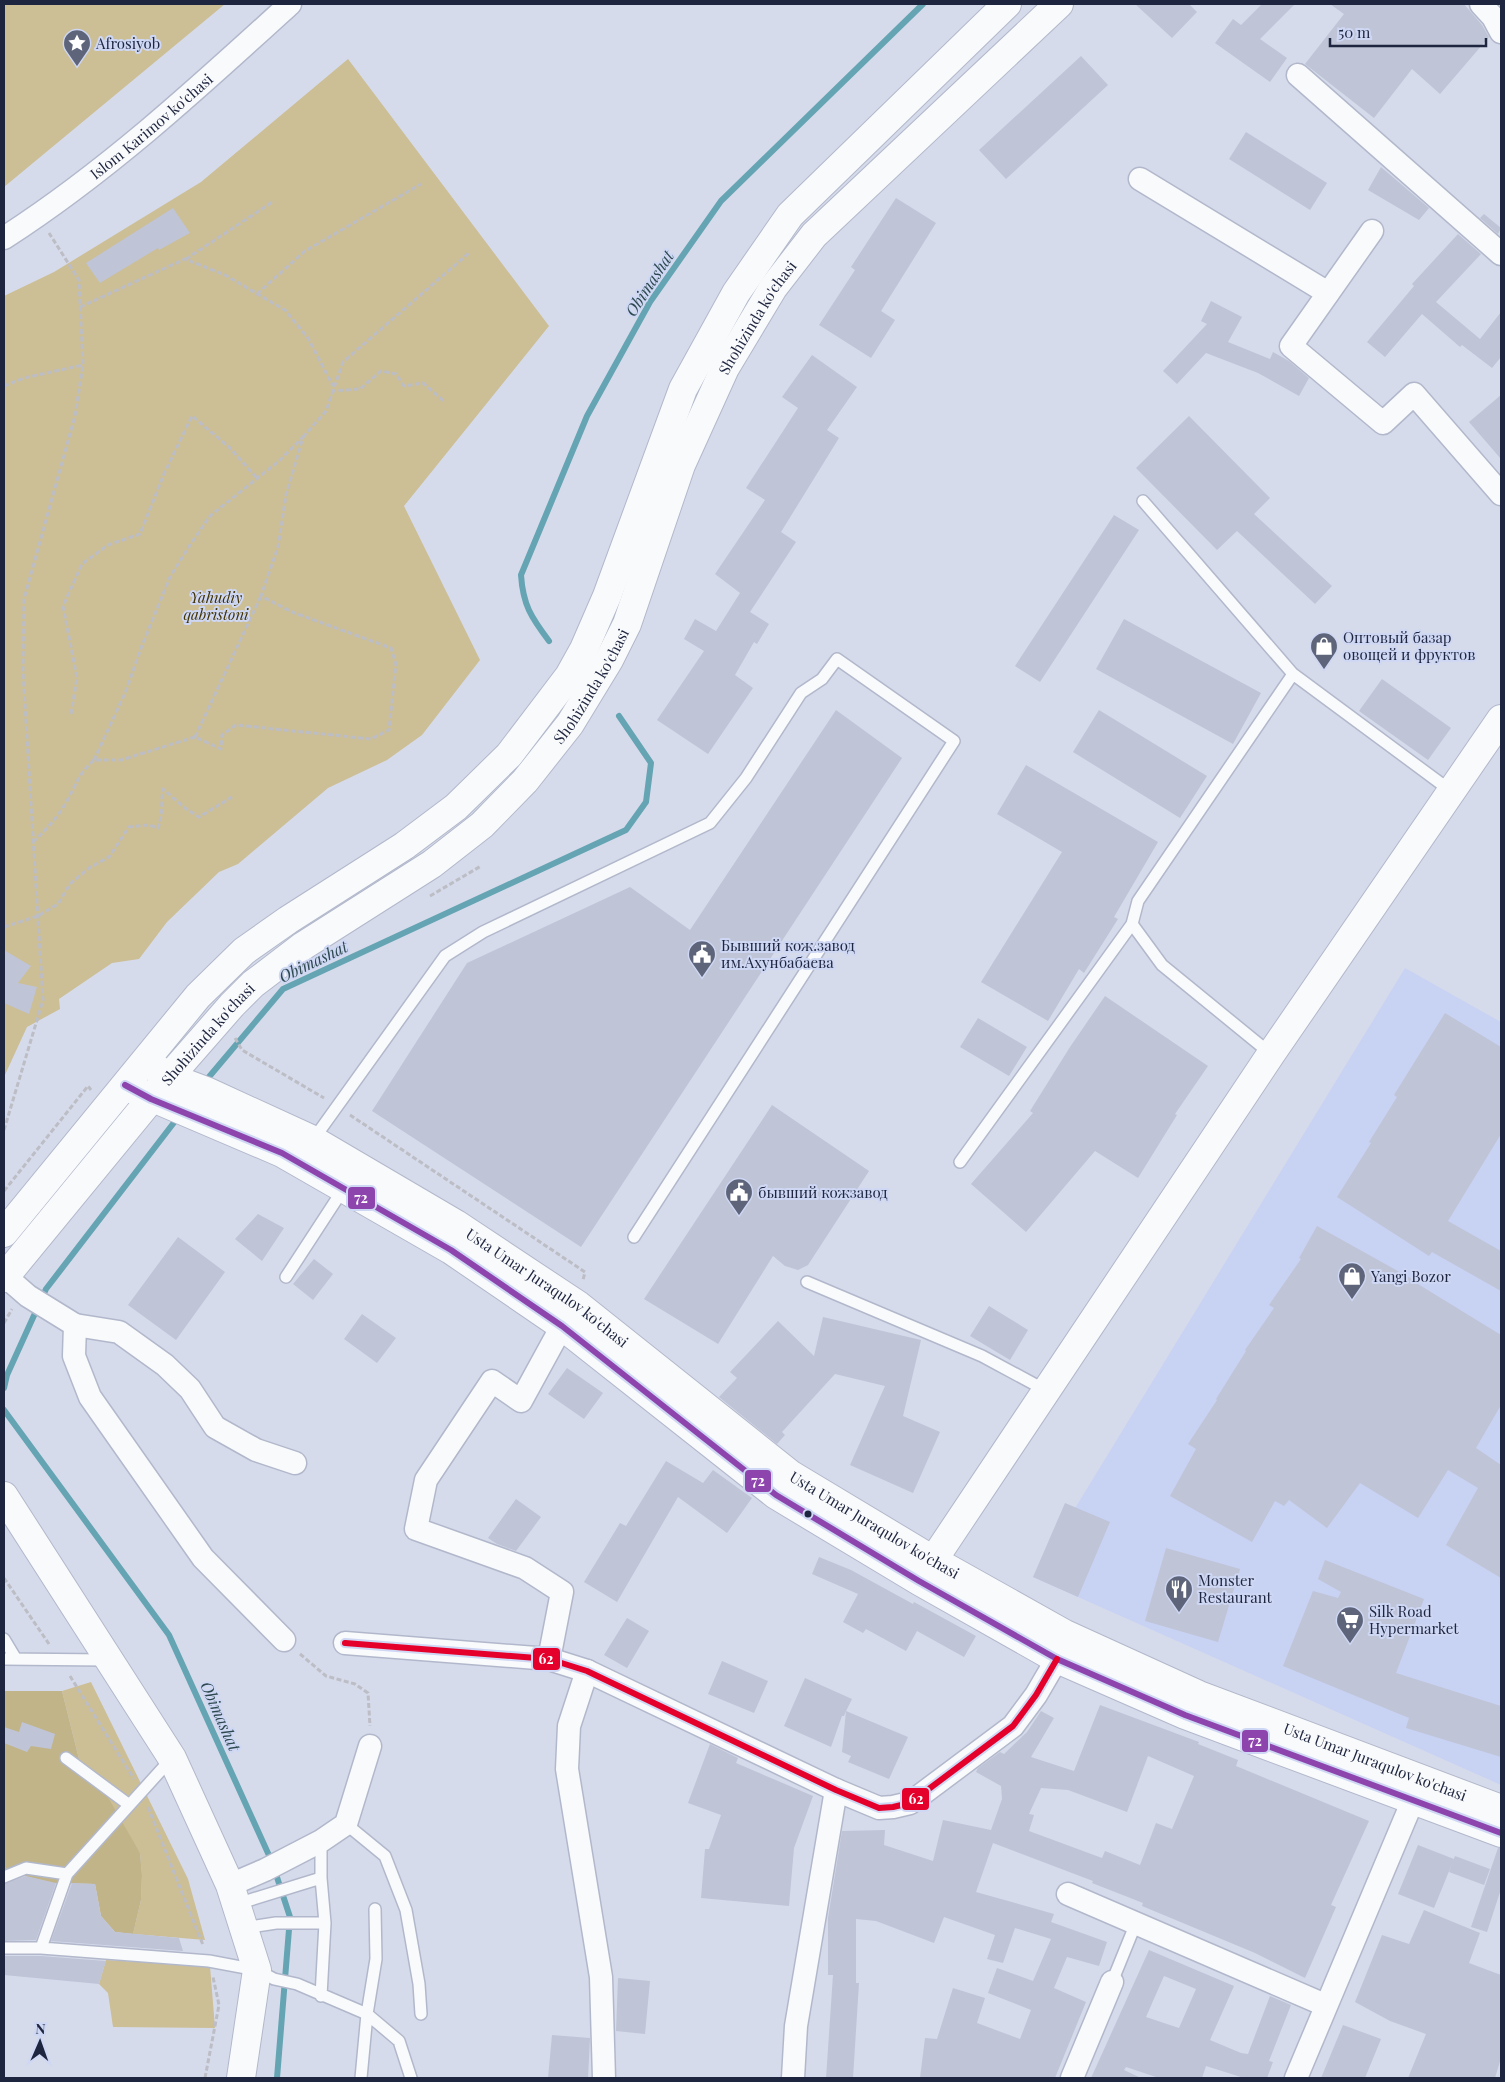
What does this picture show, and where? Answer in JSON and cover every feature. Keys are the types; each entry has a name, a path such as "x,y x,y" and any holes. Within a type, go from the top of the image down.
{"main road":[{"name":"Shohizinda ko'chasi","path":"4,1233 198,996 244,951 288,920 404,846 449,813 509,755 569,676 584,649 608,596 683,389 736,293 790,215 1007,4"},
{"name":"Shohizinda ko'chasi","path":"4,1277 169,1077 221,1017 253,984 303,946 432,864 482,826 525,781 570,724 609,660 627,624 681,465 725,368 773,288 814,235 1059,4"},
{"path":"926,1571 1272,1054 1501,719"},
{"name":"Usta Umar Juraqulov ko'chasi","path":"144,1061 169,1077 206,1091 313,1140 456,1224 570,1315 776,1495 926,1571 1199,1695 1501,1809"},
{"name":"Usta Umar Juraqulov ko'chasi","path":"125,1085 151,1099 282,1153 451,1250 570,1315"},
{"path":"4,1496 111,1660 172,1758 265,1974 240,2078"},
{"name":"Usta Umar Juraqulov ko'chasi","path":"926,1571 1057,1660 1185,1715 1501,1833"}],"street":[{"name":"Islom Karimov ko'chasi","path":"4,238 38,216 119,154 198,88 290,4"},
{"path":"1481,4 1493,17 1501,32"},
{"path":"1298,75 1501,254"},
{"path":"1140,179 1328,293"},
{"path":"1372,231 1290,346 1383,423 1414,394 1501,494"},
{"path":"4,1277 28,1296 69,1322 119,1332 165,1364 190,1389 215,1427 256,1450 295,1463"},
{"path":"549,1659 562,1592 524,1568 416,1529 426,1480 492,1381 521,1401 570,1315"},
{"path":"69,1322 74,1356 90,1397 203,1558 284,1640"},
{"path":"345,1643 549,1659 588,1671 836,1790 879,1808 910,1804 1013,1726 1036,1695 1057,1660"},
{"path":"588,1671 569,1726 567,1769 601,1977 604,2078"},
{"path":"237,1906 266,1870 346,1824 370,1746"},
{"path":"793,2078 796,2026 836,1790"},
{"path":"1296,2078 1325,2005 1413,1800"},
{"path":"1068,1894 1325,2005"},
{"path":"1072,2078 1112,1982"}],"lane":[{"path":"1143,501 1292,674 1451,791"},
{"path":"313,1140 446,956 483,932 710,823 746,778 801,693 822,679 837,660 954,740 634,1237"},
{"path":"960,1162 1132,924 1138,901 1292,674"},
{"path":"1132,924 1162,965 1272,1054"},
{"path":"286,1277 344,1188"},
{"path":"807,1282 982,1356 1047,1391"},
{"path":"4,1639 16,1659"},
{"path":"4,1659 111,1660"},
{"path":"66,1758 128,1804"},
{"path":"40,1948 67,1874 128,1804 172,1758"},
{"path":"346,1824 385,1856 403,1901 419,1984 421,2014"},
{"path":"311,1845 321,1878 325,1923 321,1996"},
{"path":"4,1877 26,1868 67,1874"},
{"path":"237,1906 271,1892 321,1878"},
{"path":"237,1906 276,1924 325,1923"},
{"path":"361,2078 367,2014 376,1959 375,1909"},
{"path":"1112,1982 1136,1923"},
{"path":"4,1948 40,1948 209,1960 297,1984 321,1996 367,2014 399,2041 411,2078"}],"path":[{"path":"257,294 305,251 421,184"},
{"path":"80,307 185,259 274,201"},
{"path":"4,1130 43,1000 23,672 24,599 76,416 83,365 79,280 38,216"},
{"path":"33,842 52,823 68,799 80,773 94,760 126,691 170,577 210,516 258,478 302,437 326,411 332,389 343,362 469,253"},
{"path":"185,259 225,275 286,310 308,338 332,389"},
{"path":"4,386 24,378 83,365"},
{"path":"332,389 360,389 381,371 396,374 404,386 423,383 445,402"},
{"path":"71,714 76,678 63,606 82,564 108,545 140,534 164,474 192,416 229,447 258,478"},
{"path":"195,737 262,596 278,547 286,495 302,437"},
{"path":"94,760 121,760 195,737 221,749 222,735 236,725 371,739 389,730 396,664 391,648 292,612 262,596"},
{"path":"4,927 38,916 58,904 70,884 89,868 108,857 129,827 149,825 158,828 164,813 161,801 163,789 198,817 232,796"},
{"path":"422,901 481,866"},
{"path":"239,1031 235,1037 242,1050 337,1106 585,1272 570,1315"},
{"path":"284,1640 326,1676 355,1684 368,1692 370,1746"}],"shaded area":[{"name":"Yangi Bozor","path":"1405,968 1501,1022 1501,1785 1033,1577"},
{"path":"4,1691 62,1691 81,1767 98,1780 140,1853 142,1875 141,1900 133,1934 115,1932 101,1916 95,1884 53,1883 4,1871"}],"green space":[{"name":"Afrosiyob","path":"4,4 225,4 4,187"},
{"name":"Yahudiy qabristoni","path":"348,59 549,326 404,506 480,660 422,735 387,760 328,788 238,864 219,872 167,922 139,959 112,963 59,999 60,1009 27,1027 4,1077 4,296 54,272 201,182"},
{"path":"91,1682 188,1879 205,1940 133,1934 141,1900 142,1875 140,1853 81,1767 62,1691"},
{"path":"106,1960 210,1966 215,2028 113,2027 108,1993 99,1984"}],"building":[{"path":"1135,4 1189,4 1197,12 1172,38"},
{"path":"1262,4 1295,4 1260,39 1287,58 1270,82 1215,43 1233,19 1241,25"},
{"path":"1330,4 1464,4 1482,25 1489,37 1440,94 1412,69 1374,118 1305,64 1344,14"},
{"path":"1081,56 1108,85 1006,179 979,150"},
{"path":"1246,132 1327,183 1310,210 1229,159"},
{"path":"1381,167 1429,208 1419,220 1368,190"},
{"path":"896,198 936,223 881,311 895,320 871,358 819,325 855,270 851,267"},
{"path":"173,208 190,233 159,250 158,248 100,283 86,263"},
{"path":"1484,214 1501,228 1498,234 1480,218"},
{"path":"1458,234 1481,254 1436,302 1480,339 1501,312 1501,357 1492,368 1462,345 1460,347 1422,314 1385,357 1367,342 1414,286 1412,284"},
{"path":"1211,301 1242,317 1228,342 1270,359 1273,352 1289,361 1309,378 1299,396 1258,373 1206,353 1177,384 1163,371 1207,324 1201,321"},
{"path":"812,355 857,387 827,430 839,438 781,532 796,542 750,612 769,624 757,644 754,642 735,675 753,688 708,754 657,720 704,651 684,639 695,619 716,631 740,593 715,574 765,500 746,488 798,408 782,397"},
{"path":"1501,395 1501,459 1469,422"},
{"path":"1189,416 1270,498 1254,514 1332,586 1315,604 1237,531 1217,550 1136,468"},
{"path":"1114,515 1139,530 1040,682 1015,666"},
{"path":"1124,619 1261,693 1233,744 1096,669"},
{"path":"1382,679 1451,728 1428,760 1359,711"},
{"path":"836,710 902,758 581,1247 372,1111 467,963 630,887 690,930"},
{"path":"1099,710 1207,776 1180,818 1073,752"},
{"path":"1026,765 1158,842 1114,917 1118,919 1084,973 1079,969 1048,1021 981,982 1062,852 997,814"},
{"path":"4,950 31,966 18,983 37,987 29,1014 4,1003"},
{"path":"1105,996 1208,1066 1175,1114 1177,1115 1138,1178 1095,1151 1026,1232 971,1184 1033,1113 1030,1111"},
{"path":"1445,1013 1501,1047 1501,1134 1448,1221 1501,1251 1501,1291 1432,1252 1429,1256 1337,1197 1397,1097 1394,1095"},
{"path":"978,1018 1027,1047 1009,1076 960,1047"},
{"path":"772,1105 869,1171 808,1265 798,1270 785,1266 773,1256 718,1344 644,1299"},
{"path":"258,1214 284,1228 262,1261 235,1239"},
{"path":"1317,1226 1414,1280 1501,1335 1501,1405 1476,1448 1501,1465 1501,1578 1446,1545 1478,1488 1448,1470 1418,1518 1360,1483 1327,1528 1289,1500 1284,1506 1275,1501 1252,1542 1170,1496 1196,1449 1188,1444 1217,1400 1245,1350 1274,1308 1269,1305 1301,1259 1299,1258"},
{"path":"178,1237 225,1272 176,1340 128,1305"},
{"path":"314,1259 333,1274 313,1300 293,1284"},
{"path":"989,1306 1028,1330 1010,1360 970,1336"},
{"path":"362,1314 396,1338 377,1363 344,1339"},
{"path":"823,1317 921,1340 903,1416 940,1432 913,1493 850,1465 885,1386 835,1374 782,1432 785,1435 777,1444 719,1397 737,1378 730,1372 778,1321 814,1356"},
{"path":"567,1368 603,1393 584,1419 548,1394"},
{"path":"666,1461 703,1483 713,1470 752,1498 727,1533 678,1497 617,1602 584,1582 620,1523 626,1526"},
{"path":"516,1499 541,1517 516,1551 497,1544 488,1538"},
{"path":"1065,1503 1110,1522 1078,1597 1033,1577"},
{"path":"1166,1548 1240,1569 1218,1642 1145,1621"},
{"path":"819,1557 851,1570 976,1636 964,1657 917,1631 906,1651 866,1629 863,1633 843,1622 858,1594 812,1574"},
{"path":"1325,1560 1424,1599 1396,1673 1501,1706 1501,1757 1406,1728 1409,1718 1283,1666 1313,1591 1338,1598 1341,1592 1318,1579"},
{"path":"627,1618 649,1631 627,1668 604,1655"},
{"path":"722,1661 768,1681 754,1713 708,1694"},
{"path":"805,1678 852,1699 844,1716 842,1716 831,1747 784,1726"},
{"path":"1100,1705 1199,1742 1198,1744 1238,1760 1236,1766 1369,1821 1331,1905 1336,1907 1305,1978 1255,1953 1142,1906 1143,1903 1092,1883 1093,1881 993,1843 976,1892 1054,1914 1051,1922 1107,1942 1099,1966 1067,1957 1054,1988 1086,2002 1055,2078 920,2078 925,2038 937,2039 953,1988 985,1998 977,2023 1020,2039 1031,2010 988,1993 997,1968 1033,1981 1051,1939 1015,1928 1003,1963 987,1959 995,1935 944,1917 934,1943 876,1921 856,1919 856,1983 859,1983 853,2078 826,2078 833,1975 828,1975 828,1918 842,1831 885,1830 884,1845 933,1861 943,1820 991,1830 1002,1799 1001,1786 976,1772 978,1768 1000,1752 1004,1754 1027,1732 1041,1711 1054,1718 1031,1757 1074,1771","holes":["1148,1756 1194,1776 1172,1829 1156,1823 1140,1865 1105,1851 1102,1858 1029,1831 1034,1815 1029,1814 1041,1788 1068,1790 1127,1812"]},
{"path":"846,1711 908,1737 889,1779 848,1762 851,1756 842,1752"},
{"path":"22,1722 55,1734 51,1749 31,1746 27,1752 4,1743 4,1727 19,1732"},
{"path":"710,1744 738,1758 736,1763 813,1796 794,1848 789,1906 701,1898 705,1849 709,1849 721,1815 688,1803"},
{"path":"1418,1845 1454,1859 1434,1908 1398,1894"},
{"path":"1498,1848 1501,1848 1501,1889 1487,1932 1471,1927"},
{"path":"1455,1856 1490,1869 1484,1885 1449,1872"},
{"path":"26,1876 56,1883 36,1940 4,1941 4,1884"},
{"path":"72,1883 95,1884 101,1916 115,1932 179,1938 183,1951 51,1941"},
{"path":"1424,1910 1480,1933 1469,1963 1501,1975 1501,2058 1495,2078 1408,2078 1426,2034 1390,2021 1355,2002 1382,1935 1409,1944"},
{"path":"1149,1950 1234,1986 1210,2040 1241,2053 1248,2054 1270,1996 1291,2005 1269,2061 1273,2062 1267,2078 1244,2078 1206,2066 1202,2078 1159,2078 1126,2067 1124,2070 1141,2078 1091,2078","holes":["1164,1976 1196,1989 1179,2028 1146,2017"]},
{"path":"4,1956 41,1956 106,1961 99,1984 4,1975"},
{"path":"618,1978 650,1981 645,2034 616,2031"},
{"path":"1343,2025 1381,2039 1365,2078 1321,2078"},
{"path":"552,2035 590,2038 588,2078 548,2078"}],"waterway":[{"name":"Obimashat","path":"549,641 537,625 526,603 521,575 587,416 650,302 721,201 923,4"},
{"name":"Obimashat","path":"203,1084 283,989 626,830 646,802 651,763 619,716"},
{"name":"Obimashat","path":"4,1388 7,1375 46,1289 179,1116"},
{"name":"Obimashat","path":"4,1410 169,1635 272,1862 290,1917 277,2078"}],"transit line":[{"name":"72","path":"125,1085 151,1099 282,1153 451,1250 562,1326 776,1495 919,1581 1057,1659 1185,1715 1501,1833"},
{"name":"62","path":"345,1643 549,1659 587,1671 836,1790 879,1808 910,1803 1013,1726 1036,1695 1057,1659"}],"place":[{"name":"Afrosiyob","path":"77,67"},
{"name":"Оптовый базар овощей и фруктов","path":"1324,670"},
{"name":"Бывший кож.завод им.Ахунбабаева","path":"702,978"},
{"name":"бывший кожзавод","path":"739,1216"},
{"name":"Yangi Bozor","path":"1352,1300"},
{"name":"Monster Restaurant","path":"1179,1613"},
{"name":"Silk Road Hypermarket","path":"1350,1644"}]}
